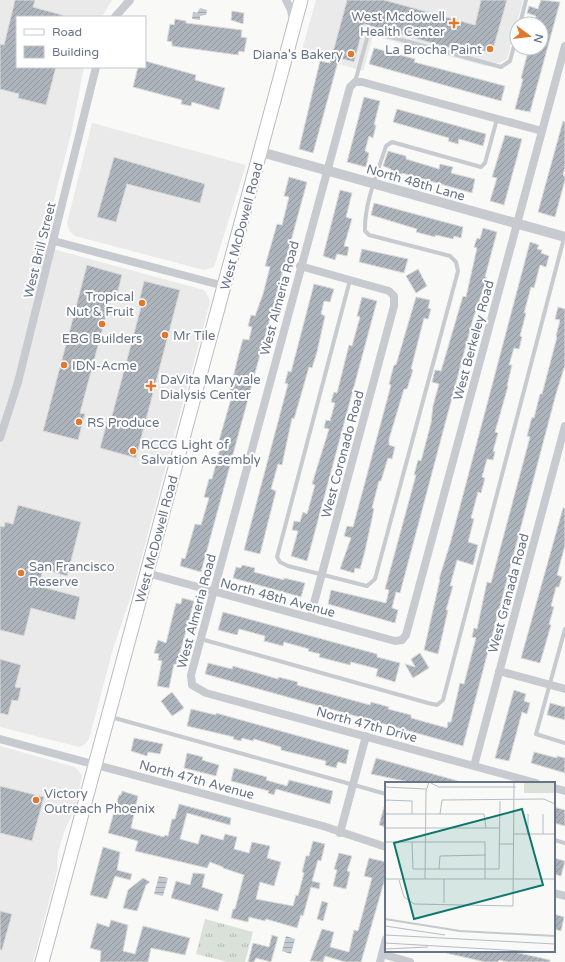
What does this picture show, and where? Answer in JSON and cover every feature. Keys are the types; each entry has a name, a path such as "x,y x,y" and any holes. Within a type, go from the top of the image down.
{"main road":[{"name":"West McDowell Road","path":"42,962 301,0"}],"street":[{"path":"116,16 130,0"},
{"path":"286,0 291,10 294,28"},
{"name":"West Berkeley Road","path":"402,640 408,627 565,46"},
{"name":"West Brill Street","path":"0,438 16,390 96,68"},
{"path":"355,82 362,82 542,131"},
{"name":"West Almeria Road","path":"192,685 190,675 214,591 300,266 350,87 355,82"},
{"name":"North 48th Lane","path":"260,152 565,236"},
{"path":"54,241 224,286"},
{"path":"300,266 350,280"},
{"name":"West Coronado Road","path":"310,618 392,313 394,296 389,291 350,280"},
{"name":"West Granada Road","path":"474,766 565,426"},
{"name":"North 48th Avenue","path":"147,573 395,641 402,640"},
{"path":"499,670 565,689"},
{"name":"North 47th Drive","path":"192,685 206,693 532,782"},
{"path":"340,833 366,736"},
{"name":"North 47th Avenue","path":"0,739 96,763 323,826 340,833 385,847"},
{"path":"555,788 565,791"},
{"path":"555,893 565,896"},
{"path":"385,943 381,958 410,962"}],"lane":[{"path":"522,16 526,0"},
{"path":"355,82 369,31 501,67 510,61 511,56"},
{"path":"350,280 277,557 280,562 288,566 367,586 375,579 458,271 456,262 450,256 369,235 365,231 365,224 374,184 386,146 392,142 481,167 485,163 497,118"},
{"path":"200,639 428,703 437,705 443,700 565,236"},
{"path":"565,629 536,734 565,743"},
{"path":"108,716 385,794"},
{"path":"555,840 565,843"}],"shaded area":[{"path":"0,0 112,0 103,16 16,16 16,68 84,68 71,134 42,246 204,290 210,302 132,593 113,649 89,739 85,744 79,747 0,727"},
{"path":"316,0 523,0 519,16 509,16 509,52 507,59 499,63 486,66 373,36 363,71 301,53"},
{"path":"200,8 207,10 206,15 200,16 200,20 192,19 193,12 197,13"},
{"path":"92,123 246,165 214,267 204,270 75,236 70,232 67,223"},
{"path":"0,746 75,767 82,775 76,806 64,832 58,853 57,871 33,962 0,962"},
{"path":"159,876 168,878 163,896 154,894"},
{"path":"286,936 295,939 291,954 282,951"}],"green space":[{"path":"205,919 253,932 245,962 228,962 196,954"}],"building":[{"path":"15,0 35,0 33,7 62,15 16,16 16,68 56,68 46,105 18,98 19,94 0,89 0,44 4,45"},
{"path":"347,0 384,0 475,25 481,0 507,0 492,53 458,44 457,50 364,24 354,62 339,58 313,153 299,149 320,61 330,63"},
{"path":"541,0 560,2 549,42 549,16 536,16 527,13 529,6 538,9"},
{"path":"232,11 244,13 243,24 231,20"},
{"path":"175,19 186,21 186,23 242,30 241,37 247,38 244,52 239,51 238,55 172,46 172,42 167,41 170,24 174,25"},
{"path":"374,48 415,59 414,62 505,86 501,101 369,64"},
{"path":"527,56 545,56 530,112 515,109 523,79 521,78"},
{"path":"146,61 196,75 195,80 225,88 219,110 192,102 191,106 181,104 182,100 133,87 138,68 146,68"},
{"path":"364,97 380,101 374,125 376,125 373,138 369,136 365,151 369,153 366,167 347,162"},
{"path":"397,109 486,134 483,146 459,139 458,144 448,141 449,138 393,122"},
{"path":"563,121 565,122 565,167 563,175 565,176 565,180 555,217 538,212"},
{"path":"505,135 522,139 504,205 490,201 497,178 492,177"},
{"path":"388,151 406,156 406,159 439,169 440,164 453,167 451,173 475,179 472,193 402,173 401,177 389,174 391,169 383,166"},
{"path":"114,157 205,184 200,203 127,184 116,222 97,217"},
{"path":"289,177 307,182 201,572 180,566 182,558 185,559 195,524 201,525 209,498 204,497 209,479 212,479 221,445 218,444 231,399 228,398 238,357 243,339 249,340 252,327 248,326 251,315 255,316 263,294 270,267 265,266 277,224 282,225 289,197 284,196"},
{"path":"340,190 352,193 346,217 352,219 344,246 349,247 347,256 337,254 335,260 323,256"},
{"path":"374,203 463,227 461,238 454,236 453,239 436,235 435,237 416,232 417,229 371,215"},
{"path":"483,228 497,232 485,277 487,278 473,319 400,593 396,592 392,608 398,610 395,623 328,604 331,590 386,603 389,590 385,589 416,475 414,475 418,460 421,461 431,423 433,406 439,384 432,382 435,370 441,371 463,296 466,297 477,248 474,247 477,238 480,239"},
{"path":"530,242 539,245 537,249 542,250 541,253 549,256 546,267 540,265 534,288 531,287 524,313 526,313 520,336 522,337 519,349 514,348 509,365 512,365 508,386 495,432 498,433 493,451 495,452 493,460 487,459 482,477 485,478 481,493 478,492 471,518 474,519 468,542 478,545 473,565 457,560 450,586 453,586 446,610 448,610 438,654 424,650 439,579 450,544"},
{"path":"362,249 408,259 404,273 359,262"},
{"path":"87,265 122,275 116,298 111,297 80,413 85,414 78,440 43,431"},
{"path":"418,269 427,286 416,293 406,276"},
{"path":"144,281 180,290 136,458 100,448 107,422 110,423 141,307 138,306"},
{"path":"314,284 334,289 330,302 324,301 321,314 325,316 317,352 312,368 309,367 294,419 292,418 282,465 278,464 271,489 276,491 260,554 244,550 288,384 285,383 288,371 291,372"},
{"path":"362,297 377,301 307,561 291,556 298,531 292,530 294,521 300,522 303,512 307,514 315,485 312,484 329,429 324,428 326,420 330,421 335,403 331,402 334,392 337,393 349,345 352,346 360,317 357,316"},
{"path":"416,297 430,300 428,308 431,309 428,319 424,318 411,369 413,370 407,389 404,389 389,439 389,445 395,447 392,459 388,458 381,481 379,481 360,569 355,568 354,573 340,569 351,538 344,536 347,526 353,527 391,385 389,384 394,365 396,365"},
{"path":"558,307 565,309 565,365 463,746 205,674 208,663 232,669 233,666 278,679 278,677 298,682 297,685 370,705 371,702 389,707 388,709 411,715 411,718 447,728 448,722 451,722 460,683 464,684 476,638 472,637 474,628 477,629 487,582 491,583 530,437 527,436 532,417 534,418 540,394 542,394 557,337 560,320 555,319"},
{"name":"San Francisco Reserve","path":"18,505 81,522 67,576 43,569 39,586 80,597 75,620 31,608 24,636 0,630 0,526 4,527 5,522 13,524"},
{"path":"563,508 565,508 565,545 557,575 562,577 559,587 556,587 551,606 554,607 549,624 551,625 540,663 521,658"},
{"path":"242,565 255,568 254,572 284,580 284,578 305,583 301,597 233,578 236,567 241,568"},
{"path":"182,598 194,601 183,642 176,665 174,664 169,688 157,686 162,661 158,660 159,654 154,653 158,640 166,643 176,603 181,604"},
{"path":"223,612 377,654 377,657 400,663 395,682 376,676 378,669 351,662 350,665 319,657 320,654 308,651 309,649 284,642 283,646 264,641 265,636 239,629 237,635 218,630"},
{"path":"420,653 429,668 413,678 405,664 415,667 411,659"},
{"path":"0,659 21,665 15,687 21,688 18,701 12,700 8,715 0,713"},
{"path":"514,690 526,694 524,701 530,703 527,714 522,712 509,761 495,758"},
{"path":"172,692 184,708 172,716 161,701"},
{"path":"550,703 565,707 565,720 547,715"},
{"path":"191,709 216,715 216,713 349,750 346,764 338,762 336,768 325,765 326,761 281,750 281,747 254,739 253,741 242,738 241,741 233,739 234,737 187,726"},
{"path":"134,738 163,744 160,754 148,752 147,756 131,751"},
{"path":"534,752 557,758 557,756 565,758 565,773 531,763"},
{"path":"187,753 203,757 202,760 219,765 216,776 184,768"},
{"path":"376,758 458,782 409,782 371,774"},
{"path":"234,768 267,777 266,780 287,786 289,780 333,791 330,804 276,789 274,795 268,793 269,791 231,781"},
{"path":"0,786 44,797 32,841 0,833"},
{"path":"122,791 138,796 131,828 164,837 165,835 168,836 172,819 175,819 179,804 231,818 230,825 187,813 180,839 198,844 201,834 223,840 225,834 237,837 234,849 249,853 252,842 270,846 267,858 281,862 274,886 260,882 256,899 293,906 296,895 298,896 304,873 302,872 306,856 309,856 313,841 325,844 321,861 318,860 312,881 320,883 319,889 311,887 303,916 301,915 297,928 266,919 265,921 249,917 248,922 231,918 233,909 235,909 244,875 210,862 207,868 135,851 138,841 108,833 119,795 121,795"},
{"path":"384,807 385,827 379,825"},
{"path":"555,807 565,810 565,826 555,823"},
{"path":"103,847 120,852 117,870 132,874 130,880 115,876 107,899 90,895"},
{"path":"339,853 352,856 347,871 350,872 346,889 333,886 337,870 334,869"},
{"path":"369,858 385,862 385,878 361,962 345,962 325,956 323,962 310,961 322,929 334,932 330,947 349,952 354,930 358,931 372,878 364,876"},
{"path":"555,858 565,861 561,876 555,874"},
{"path":"193,873 205,874 202,887 223,894 218,911 171,898 176,881 190,885"},
{"path":"143,878 150,882 146,885 137,911 123,908 128,890"},
{"path":"322,901 328,903 323,921 317,919"},
{"path":"0,911 12,914 2,950 0,950"},
{"path":"555,914 564,917 561,931 555,929"},
{"path":"111,920 128,925 123,951 135,954 143,926 190,938 185,955 151,948 148,962 100,962 101,951 90,948 97,923 109,927"},
{"path":"272,935 278,937 271,962 256,958 254,962 248,962 253,943 269,947"},
{"path":"514,952 550,960 550,962 508,962 499,960 498,962 485,962 446,953"}],"place":[{"name":"West Mcdowell Health Center","path":"454,23"},
{"name":"La Brocha Paint","path":"490,49"},
{"name":"Diana's Bakery","path":"351,54"},
{"name":"Tropical Nut & Fruit","path":"142,303"},
{"name":"EBG Builders","path":"102,324"},
{"name":"Mr Tile","path":"165,335"},
{"name":"IDN-Acme","path":"64,365"},
{"name":"DaVita Maryvale Dialysis Center","path":"151,386"},
{"name":"RS Produce","path":"79,422"},
{"name":"RCCG Light of Salvation Assembly","path":"133,451"},
{"name":"San Francisco Reserve","path":"21,573"},
{"name":"Victory Outreach Phoenix","path":"36,800"}]}
